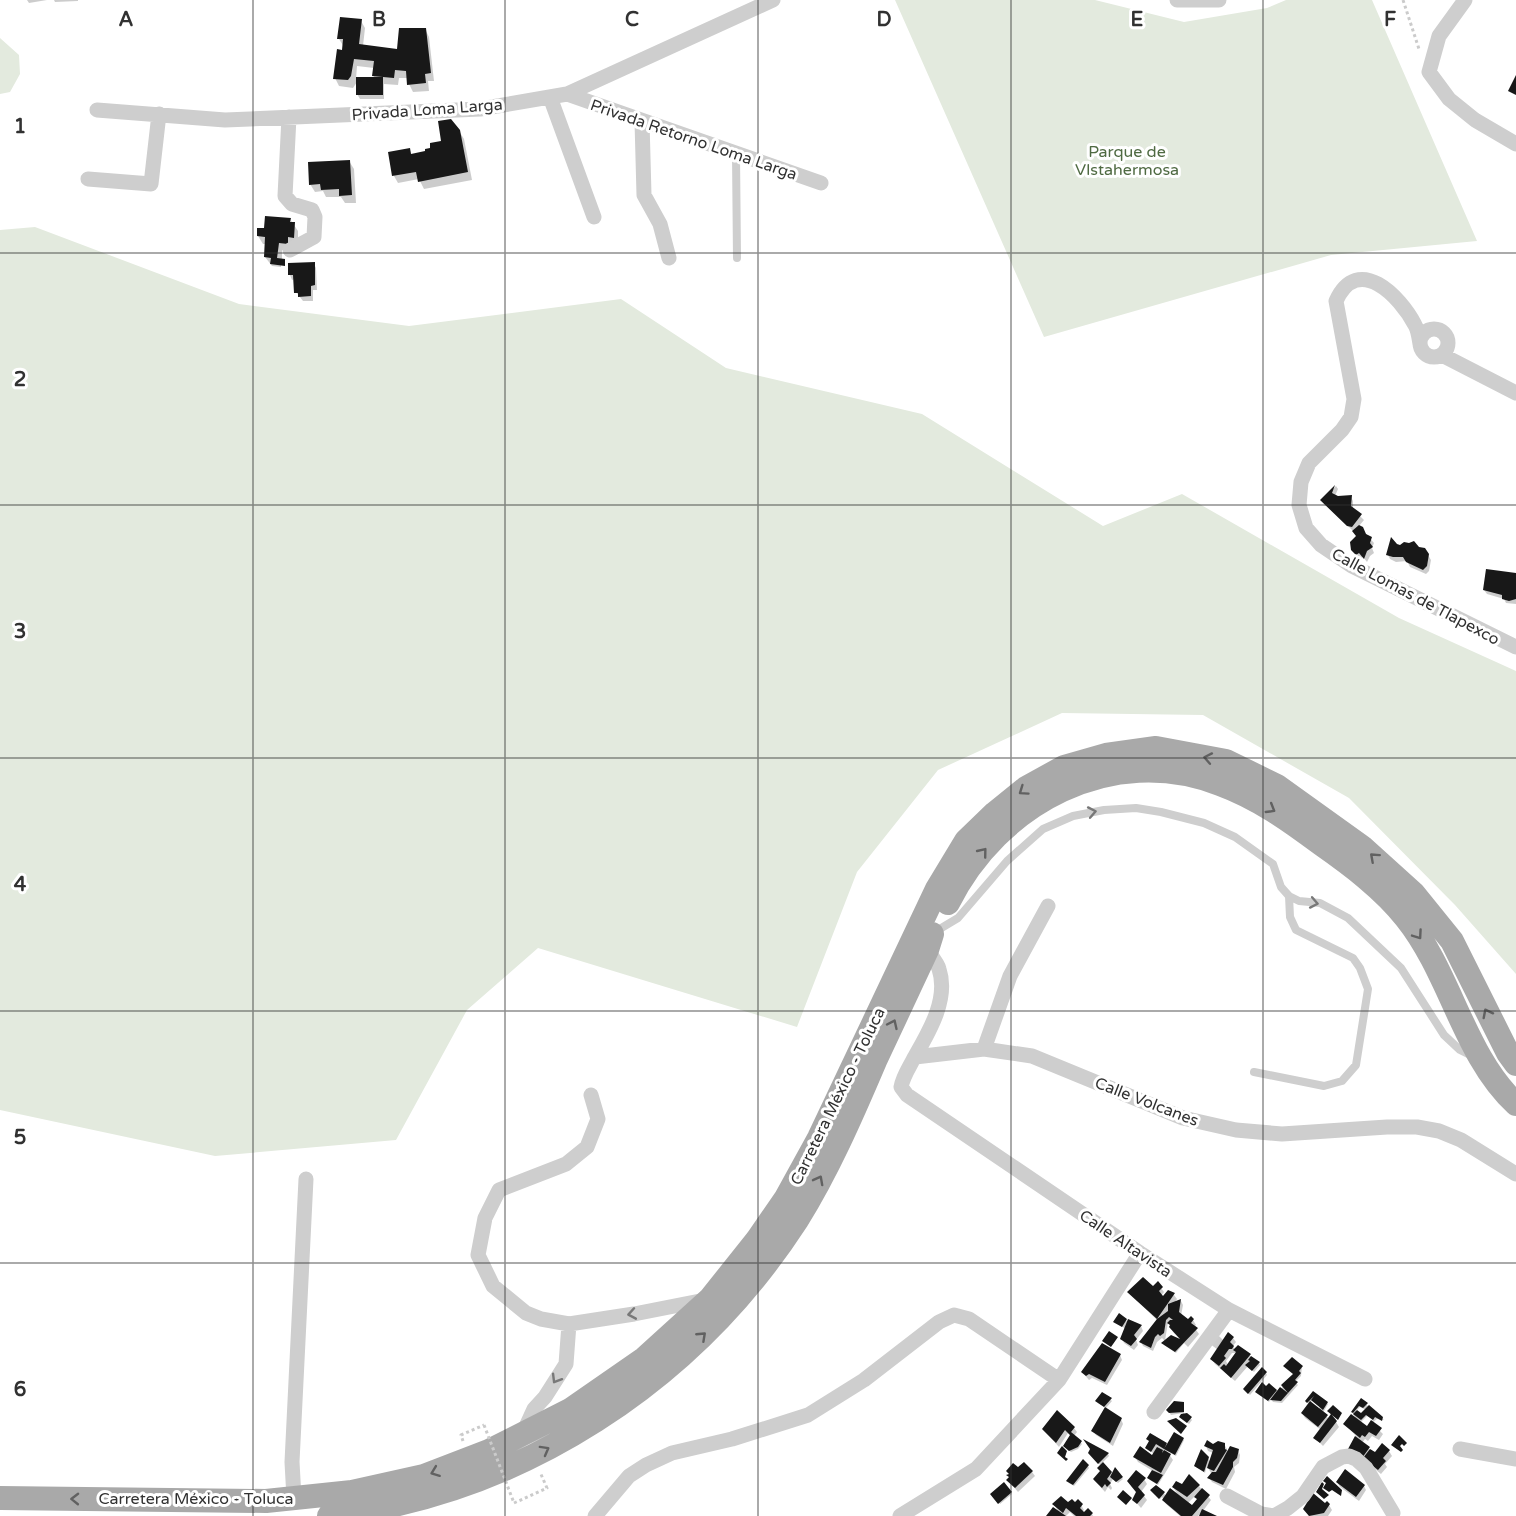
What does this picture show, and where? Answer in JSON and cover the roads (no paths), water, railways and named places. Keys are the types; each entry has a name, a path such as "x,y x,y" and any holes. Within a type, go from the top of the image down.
{"main road":[{"name":"Carretera México - Toluca","path":"0,1498 267,1501 352,1492 424,1476 489,1451 570,1410 645,1358 710,1299 757,1240 786,1198 819,1138 937,889 966,841 994,813 1026,788 1064,767 1106,755 1156,748 1226,761 1277,786 1362,847 1414,894 1452,941 1508,1053 1516,1064"},
{"name":"Carretera México - Toluca","path":"328,1516 356,1513 412,1500 492,1475 533,1457 589,1425 631,1397 705,1334 748,1286 797,1219 840,1139 950,898 997,835 1016,817 1063,789 1112,773 1168,773 1218,783 1272,809 1338,856 1405,916 1436,963 1470,1038 1496,1082 1516,1104"}],"street":[{"name":"Privada Loma Larga","path":"97,110 225,120 480,109 567,94 773,0"},
{"path":"1177,0 1220,0"},
{"path":"1465,0 1439,36 1429,72 1449,99 1475,120 1516,144"},
{"name":"Privada Retorno Loma Larga","path":"567,94 821,183"},
{"path":"550,97 594,217"},
{"path":"88,179 151,183 159,114"},
{"path":"289,117 285,196 292,204 312,210 315,217 314,237 290,250"},
{"path":"642,121 644,195 660,224 669,258"},
{"name":"Calle Lomas de Tlapexco","path":"1420,344 1416,326 1391,293 1380,284 1367,279 1353,280 1341,290 1336,301 1354,399 1351,417 1342,430 1309,463 1301,482 1299,505 1306,528 1321,545 1352,566 1516,647"},
{"path":"1442,355 1447,347 1447,337 1440,330 1430,329 1422,334 1421,350 1426,355 1432,357 1442,355 1516,393"},
{"path":"984,1049 1010,976 1048,906"},
{"path":"915,1057 940,1006 942,986 939,968 929,942"},
{"name":"Calle Volcanes","path":"915,1057 984,1049 1032,1056 1184,1118 1236,1130 1282,1134 1417,1127 1439,1131 1461,1140 1516,1174"},
{"name":"Calle Altavista","path":"915,1057 903,1077 901,1087 908,1095 1140,1253 1229,1310 1365,1379"},
{"path":"591,1095 598,1119 587,1147 566,1164 499,1190 485,1218 478,1255 493,1286 526,1313 541,1319 569,1324 710,1299"},
{"path":"294,1498 292,1462 306,1179"},
{"path":"900,1516 976,1469 1059,1380 1140,1253"},
{"path":"1154,1412 1229,1310"},
{"path":"595,1516 629,1476 646,1465 672,1453 732,1439 808,1415 864,1380 939,1322 954,1315 969,1319 1059,1380"},
{"path":"523,1433 534,1409 545,1397 566,1364 569,1324"},
{"path":"1460,1449 1516,1459"},
{"path":"1227,1496 1261,1514 1274,1516 1303,1496 1323,1467 1342,1457 1349,1456 1366,1468 1395,1512"}],"lane":[{"path":"736,154 737,258"},
{"path":"929,942 958,918 1007,861 1043,829 1073,816 1104,810 1136,808 1161,812 1204,823 1235,837 1273,864 1281,887 1289,896 1299,901 1320,903 1348,918 1401,968 1444,1035 1460,1050 1484,1061"},
{"path":"1254,1072 1324,1086 1342,1081 1356,1065 1368,989 1360,968 1353,958 1296,930 1290,917 1289,896"}],"park label":[{"name":"Parque de VIstahermosa","path":"1127,160"}]}
